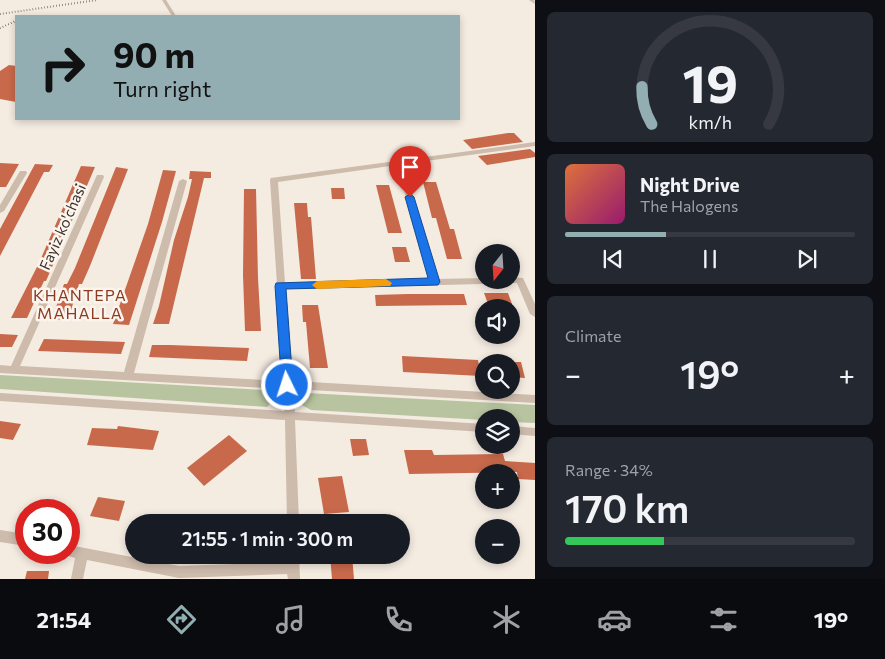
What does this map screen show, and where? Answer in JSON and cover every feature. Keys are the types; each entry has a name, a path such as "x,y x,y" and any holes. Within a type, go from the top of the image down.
{"street":[{"path":"164,0 173,15"},
{"path":"531,0 535,3"},
{"path":"293,514 290,416 274,180 535,144"},
{"path":"400,163 434,282"},
{"path":"0,211 22,173"},
{"name":"Fayiz ko'chasi","path":"14,369 100,177"},
{"path":"128,376 183,181"},
{"path":"280,286 520,280 535,314"},
{"path":"0,369 535,399"},
{"path":"0,397 475,427"},
{"path":"520,431 535,432"},
{"path":"0,536 15,538"},
{"path":"77,579 82,555 179,572 294,567"}],"green space":[{"path":"0,375 272,391 271,403 267,407 0,389"},
{"path":"306,393 535,405 535,423 520,422 520,409 475,409 475,419 311,410 298,403 299,397"}],"building":[{"path":"9,65 15,66 15,102 0,99 0,71"},
{"path":"514,133 523,142 472,149 463,140"},
{"path":"530,149 535,153 535,157 487,165 478,156"},
{"path":"0,163 19,164 6,187 0,187"},
{"path":"35,164 53,165 49,172 44,172 0,256 0,229"},
{"path":"81,166 95,167 46,281 44,281 27,318 11,318 39,263"},
{"path":"116,167 128,169 90,266 82,284 79,284 68,320 52,319 64,284 67,284 75,268"},
{"path":"163,170 176,171 129,325 113,324 148,224"},
{"path":"190,171 211,172 211,178 204,178 169,324 153,324 174,240 188,197 192,179 189,179"},
{"path":"423,182 436,182 450,229 454,229 462,259 447,259 436,218 432,218"},
{"path":"376,185 389,185 402,233 388,233"},
{"path":"331,188 344,188 345,199 332,199"},
{"path":"244,189 256,189 261,331 245,331 243,275"},
{"path":"294,203 307,203 308,217 311,217 316,279 301,279"},
{"path":"392,247 406,247 410,262 395,262"},
{"path":"484,293 508,293 510,299 486,299"},
{"path":"464,294 467,305 376,306 375,295"},
{"path":"302,305 318,305 328,368 310,368 306,322 303,322"},
{"path":"0,334 18,335 12,347 0,347"},
{"path":"44,339 125,342 121,354 38,351"},
{"path":"152,345 249,348 247,361 149,357"},
{"path":"402,356 475,360 475,376 403,372"},
{"path":"520,362 521,362 525,378 520,378"},
{"path":"0,421 21,424 13,440 0,438"},
{"path":"118,426 159,431 153,450 87,445 92,428 117,429"},
{"path":"229,435 247,451 204,486 187,468"},
{"path":"350,439 366,439 369,455 353,456"},
{"path":"404,450 432,450 434,455 503,454 505,461 535,463 535,480 520,479 520,464 475,464 475,473 409,474"},
{"path":"342,476 349,512 324,514 318,478"},
{"path":"98,497 125,501 119,521 90,516"},
{"path":"331,564 353,564 354,579 332,579"},
{"path":"27,571 49,571 48,579 25,579"}],"railway":[{"path":"0,14 97,0"},
{"path":"0,28 15,21"}],"slow traffic":[{"path":"317,285 386,283"}],"district":[{"name":"KHANTEPA MAHALLA","path":"80,304"}],"route":[{"path":"287,385 280,286 434,282 410,197"}]}
